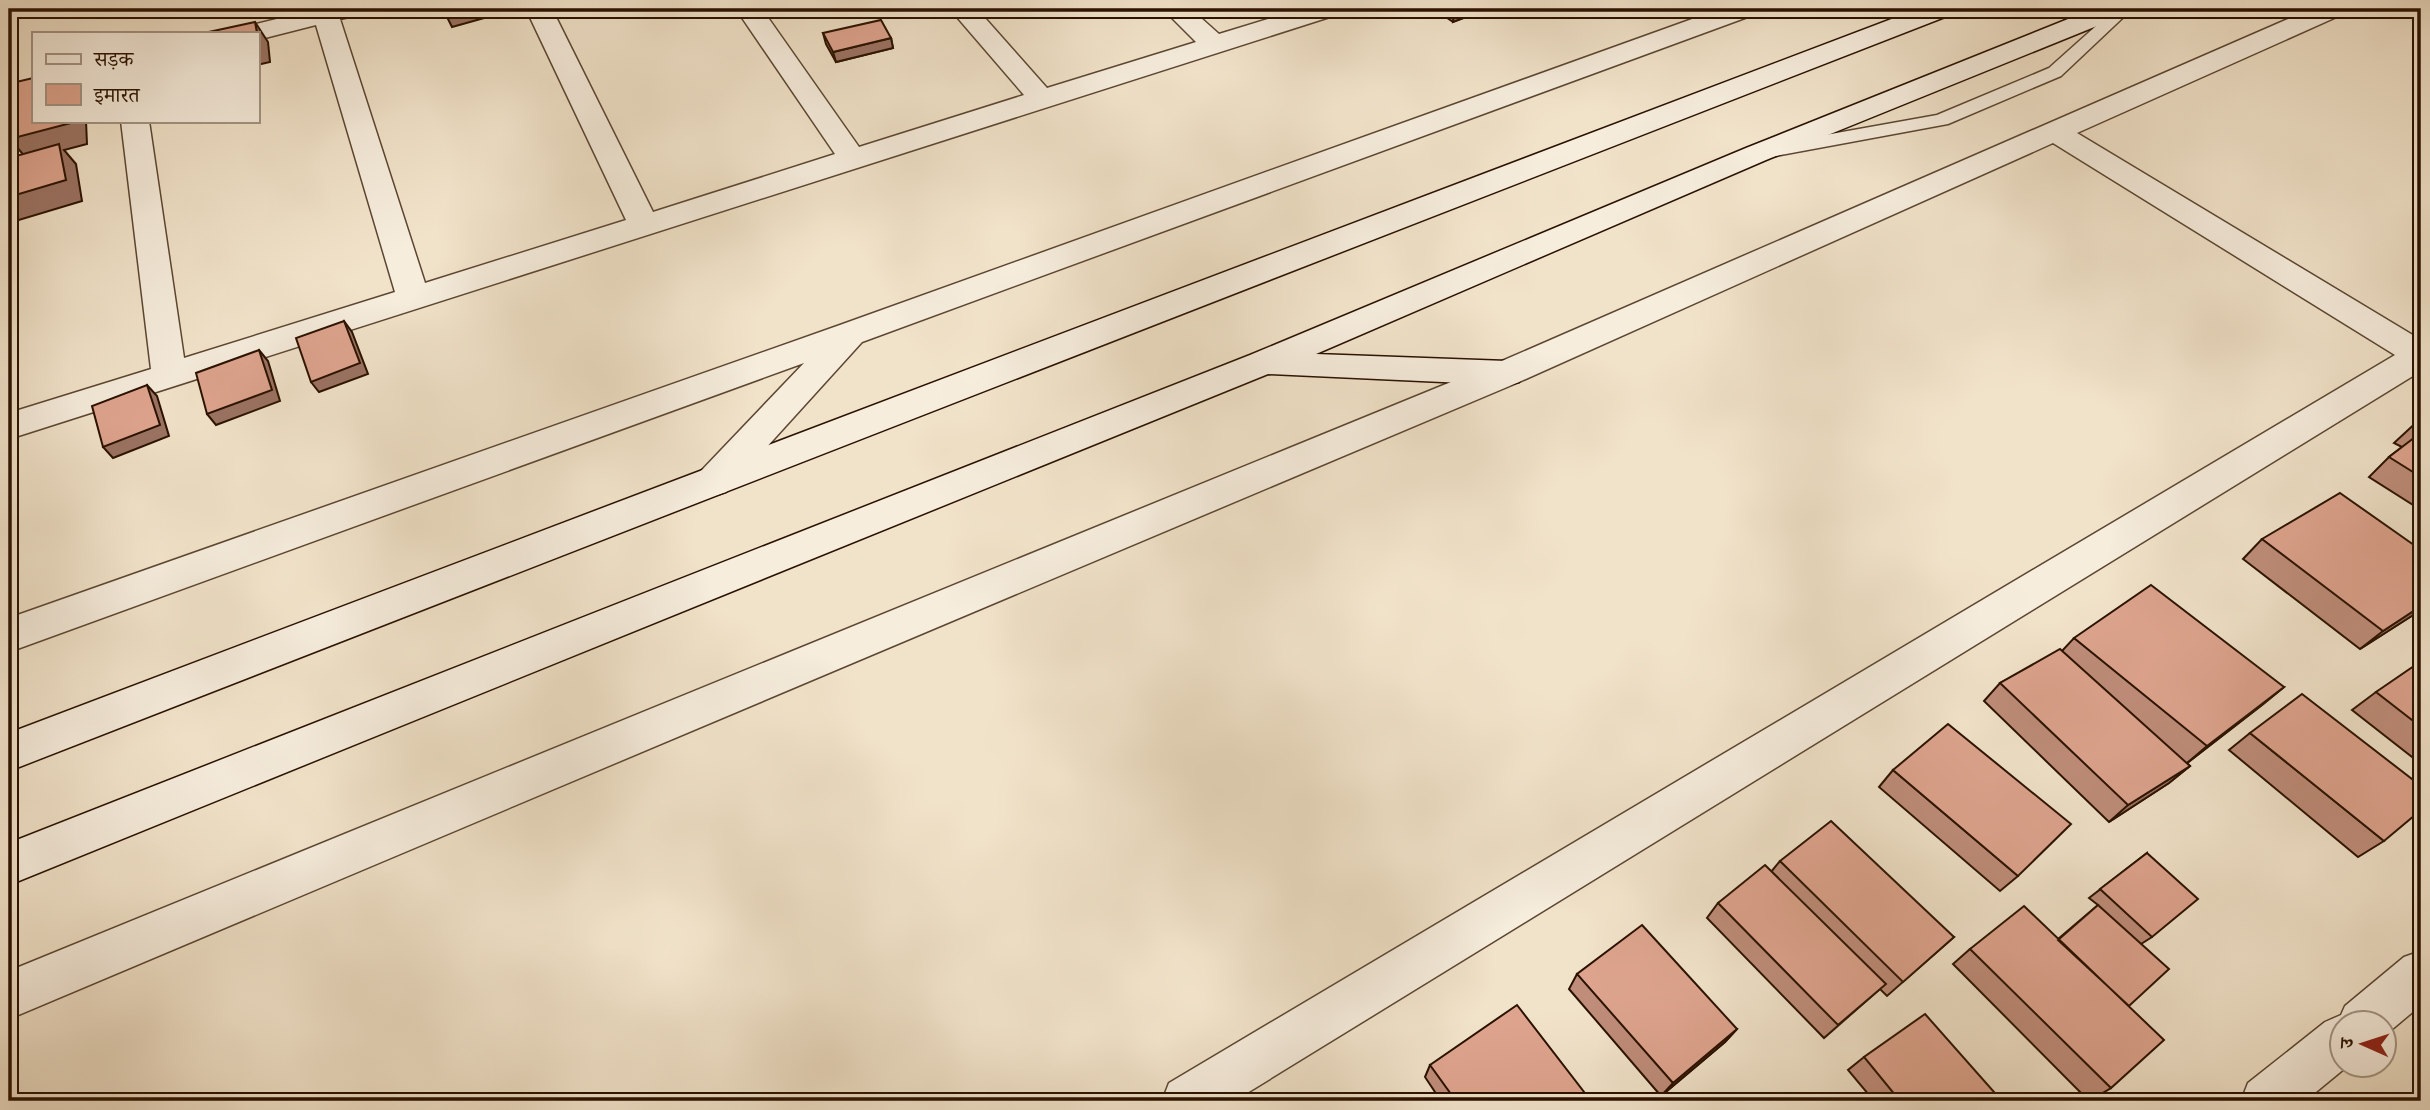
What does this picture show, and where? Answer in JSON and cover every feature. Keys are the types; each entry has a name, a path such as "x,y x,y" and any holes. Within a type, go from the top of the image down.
{"street":[{"path":"540,9 644,225"},
{"path":"750,9 853,159"},
{"path":"962,9 1042,99"},
{"path":"1176,9 1214,44"},
{"path":"9,426 1327,9"},
{"path":"9,635 1744,9"},
{"path":"9,752 1941,9"},
{"path":"9,864 1262,363 1756,154 2115,9"},
{"path":"9,995 1507,373 2332,9"},
{"path":"257,32 339,12 413,298"},
{"path":"9,94 32,88"},
{"path":"135,122 169,376"},
{"path":"1186,1101 2421,355 2054,131"},
{"path":"713,482 852,333"},
{"path":"1262,363 1507,373"},
{"path":"2379,1009 2421,974"},
{"path":"2266,1101 2328,1051"}],"lane":[{"path":"1756,154 1942,120 2055,72 2124,9"}],"building":[{"path":"881,20 891,38 833,52 823,33"},
{"path":"255,22 257,32 209,32"},
{"path":"32,78 32,122 71,123 10,139 12,83"},
{"path":"59,144 66,180 9,197 9,158"},
{"path":"344,321 360,363 311,382 296,338"},
{"path":"259,350 272,390 207,414 196,373"},
{"path":"147,385 160,425 103,447 92,406"},
{"path":"2419,434 2421,436 2421,477 2389,457"},
{"path":"2340,493 2421,550 2421,606 2383,631 2262,539"},
{"path":"2151,585 2284,687 2207,746 2074,638"},
{"path":"2060,649 2190,766 2128,805 2000,683"},
{"path":"2414,666 2421,671 2421,727 2376,692"},
{"path":"2302,694 2421,786 2421,810 2384,841 2250,733"},
{"path":"1948,724 2071,824 2018,876 1893,770"},
{"path":"1831,821 1954,937 1903,982 1780,861"},
{"path":"2147,853 2198,899 2152,937 2100,889"},
{"path":"1765,865 1886,984 1838,1025 1718,903"},
{"path":"2098,905 2169,969 2129,1006 2058,940"},
{"path":"2024,906 2164,1040 2111,1088 1970,949"},
{"path":"1642,925 1737,1029 1673,1083 1577,974"},
{"path":"1517,1005 1591,1101 1456,1101 1430,1065"},
{"path":"1925,1014 2002,1101 1900,1101 1864,1057"}]}
